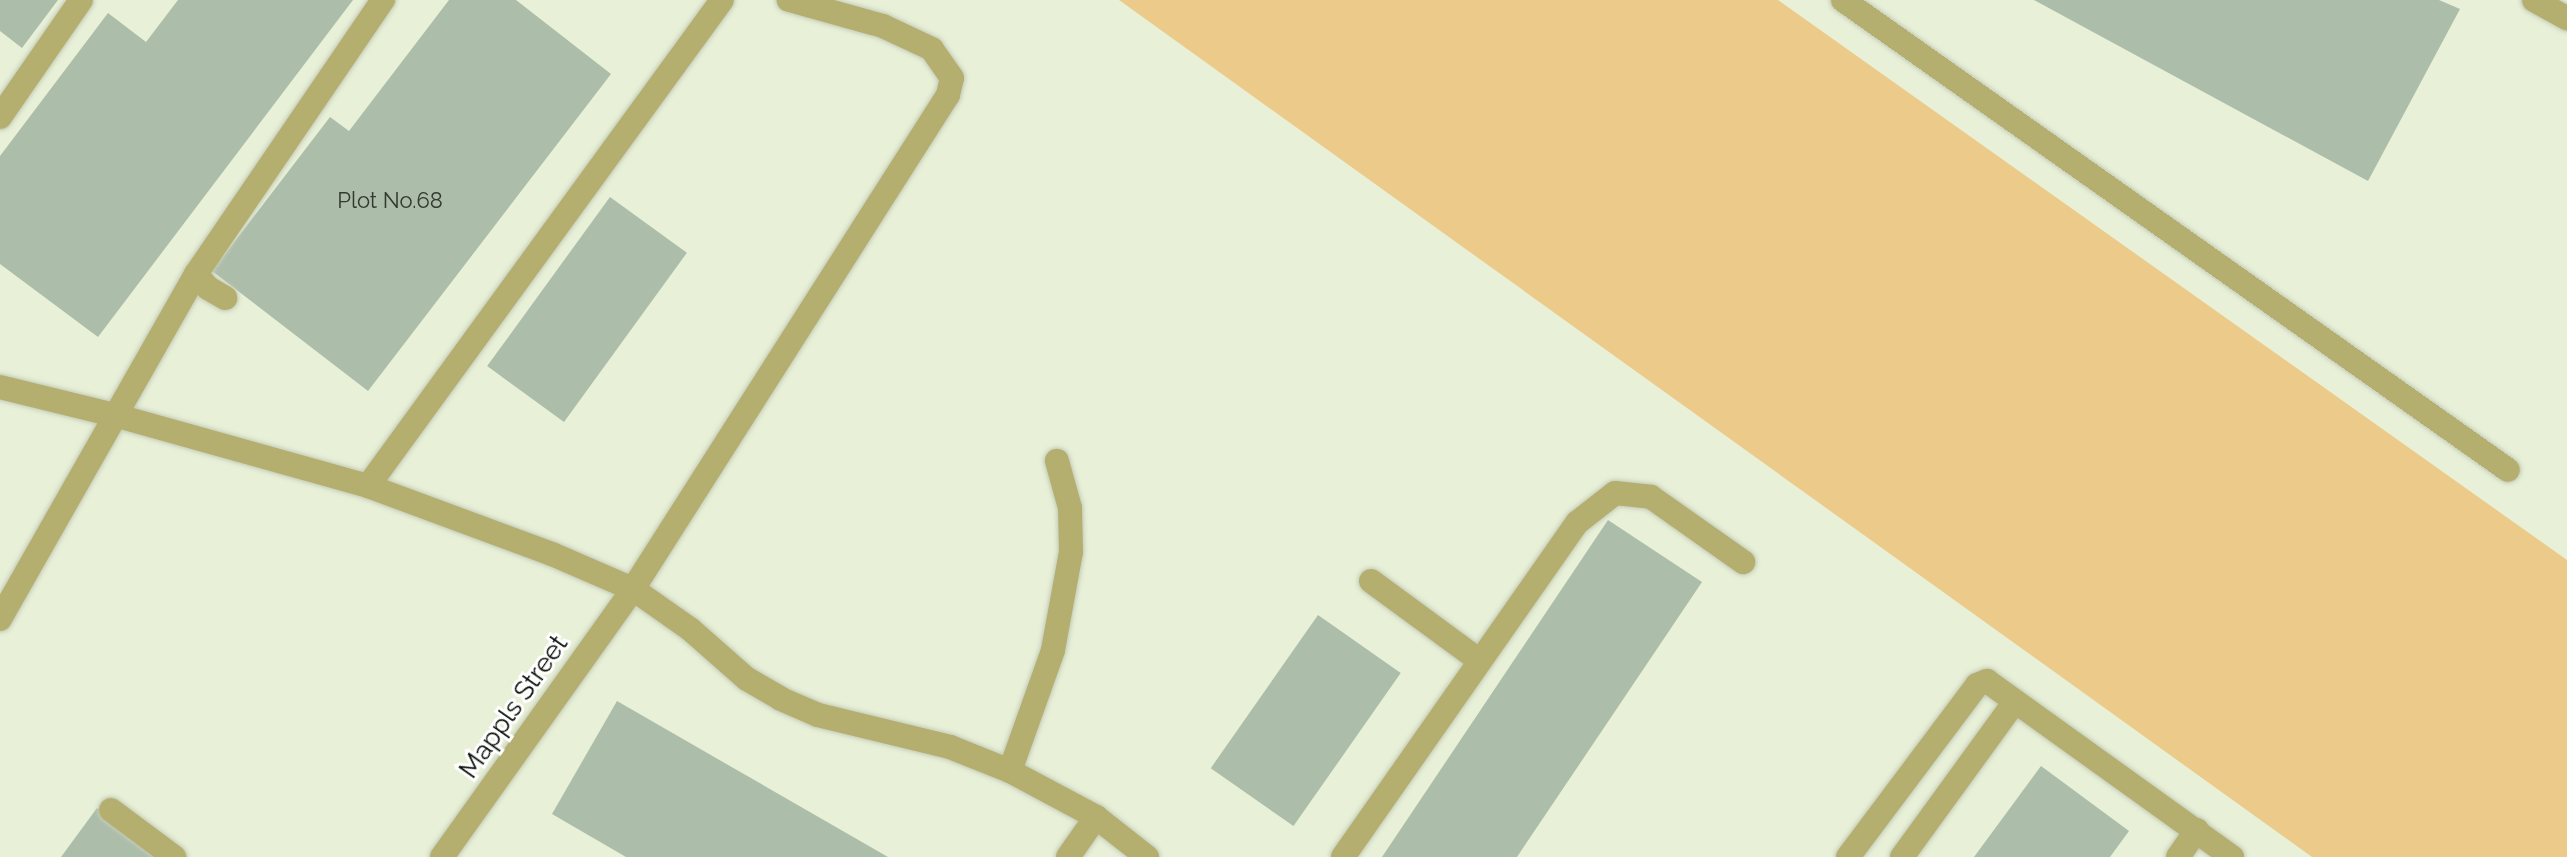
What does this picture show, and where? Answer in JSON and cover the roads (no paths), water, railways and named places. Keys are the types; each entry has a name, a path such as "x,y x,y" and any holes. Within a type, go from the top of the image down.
{"lane":[{"path":"0,117 81,0"},
{"path":"0,619 196,274 383,0"},
{"path":"368,486 722,0"},
{"name":"Mappls Street","path":"442,857 633,589 948,95 952,78 932,49 883,26 789,0"},
{"path":"1843,0 2508,470"},
{"path":"2534,0 2567,18"},
{"path":"196,274 208,288 225,298"},
{"path":"0,387 114,415 368,486 491,529 633,589 690,629 747,679 781,699 818,715 950,747 1010,771 1096,817 1147,857"},
{"path":"1010,771 1053,650 1071,552 1070,508 1057,461"},
{"path":"1343,857 1578,522 1615,493 1651,497 1743,562"},
{"path":"1371,581 1480,661"},
{"path":"1848,857 1977,685 1987,681 2232,857"},
{"path":"1902,857 2014,703"},
{"path":"111,810 174,857"},
{"path":"1068,857 1096,817"},
{"path":"2178,857 2197,830"}]}
